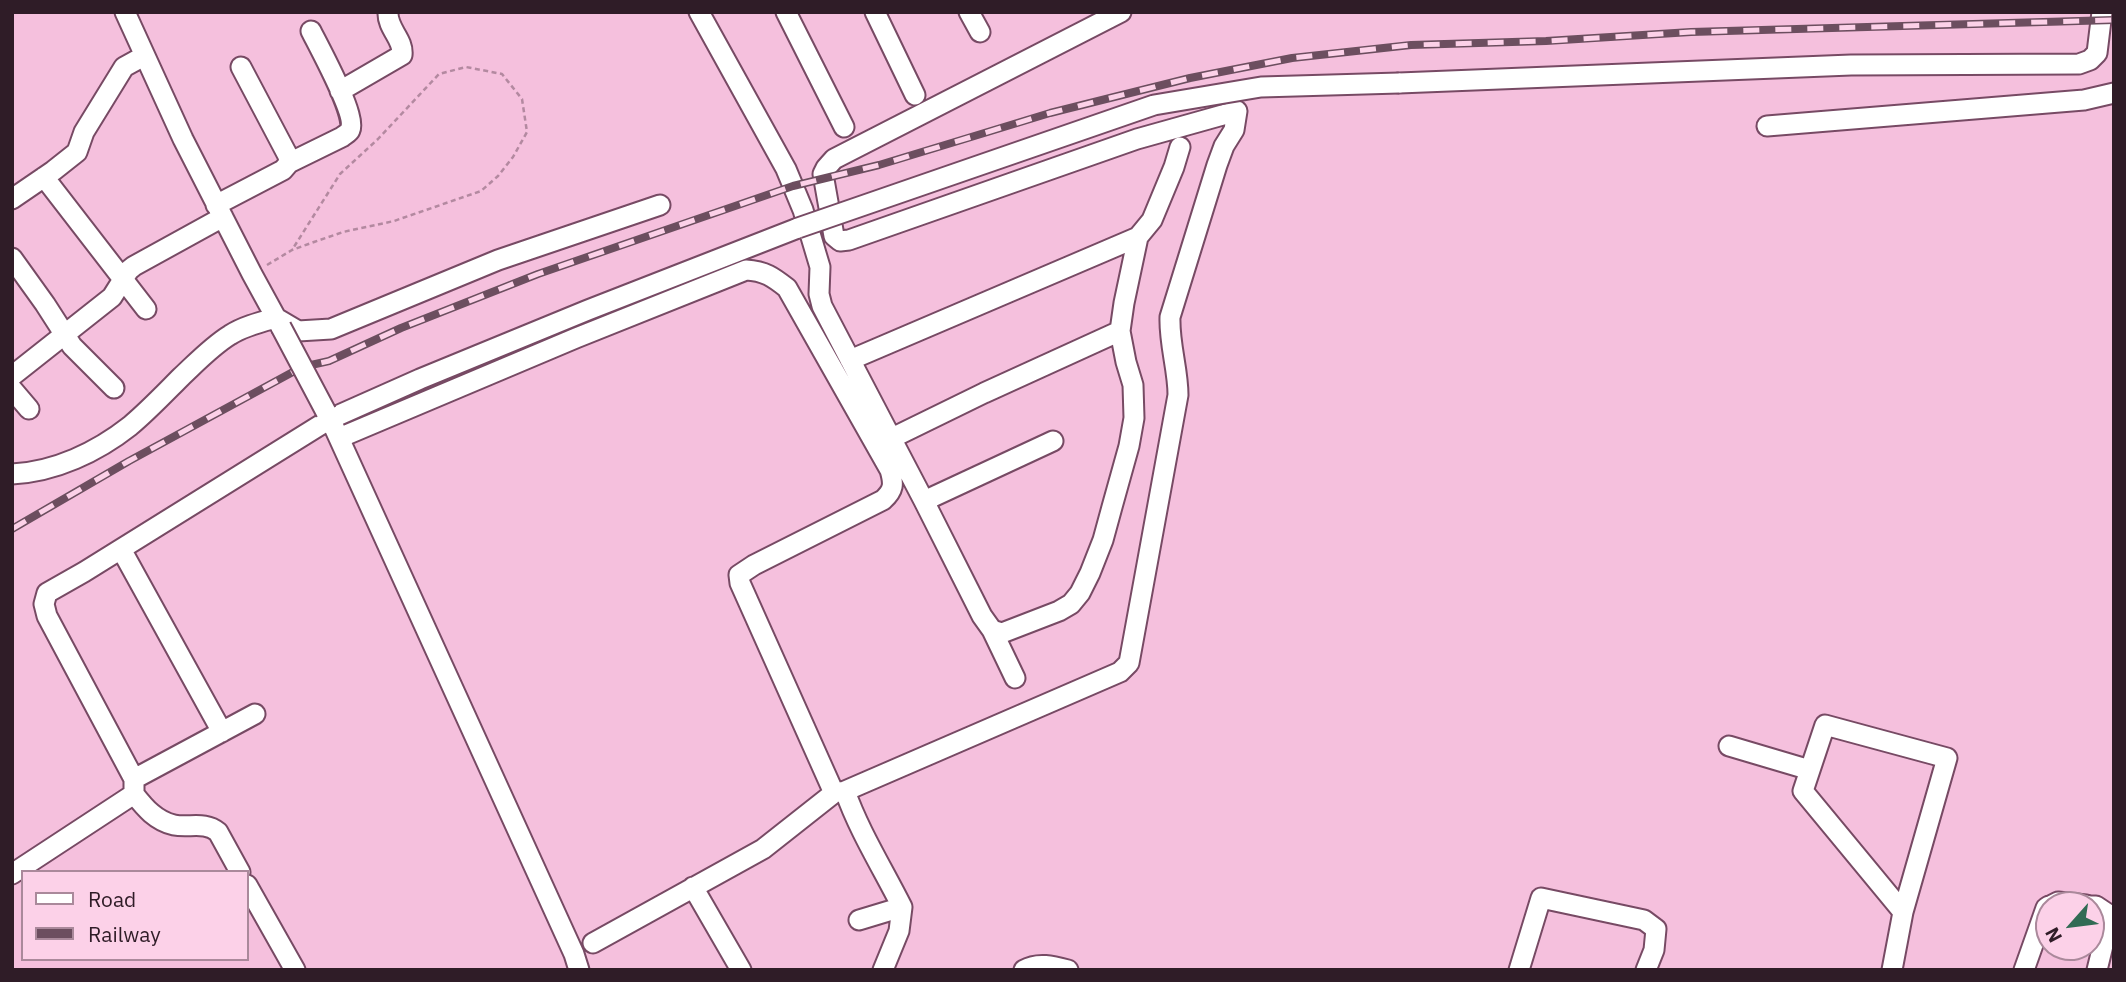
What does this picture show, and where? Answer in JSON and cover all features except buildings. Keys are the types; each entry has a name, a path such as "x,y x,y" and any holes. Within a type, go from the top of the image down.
{"street":[{"path":"125,12 220,211 339,438 569,941 579,970"},
{"path":"340,91 402,55 403,48 387,20 387,12"},
{"path":"699,12 786,169 820,267 819,293 822,306 1016,678"},
{"path":"786,12 844,127"},
{"path":"875,12 915,96"},
{"path":"970,12 980,32"},
{"path":"593,943 763,849 840,792 1120,672 1129,663 1178,395 1175,359 1169,333 1170,317 1217,165 1234,130 1237,111 1137,139 849,240 840,241 834,236 823,174 834,159 1121,12"},
{"path":"239,870 218,832 213,828 206,825 175,825 162,821 147,811 47,616 44,604 47,593 121,549 328,416 798,228 1154,105 1261,87 1851,65 2079,64 2090,60 2097,53 2102,12"},
{"path":"12,376 112,297 134,266 283,170 289,163 349,132 351,119 347,105 311,31"},
{"path":"12,198 77,152 83,132 124,67 144,56"},
{"path":"241,67 288,156 289,163"},
{"path":"1767,126 2084,100 2114,93"},
{"path":"850,360 1138,237 1152,220 1180,147"},
{"path":"44,177 146,309"},
{"path":"12,474 58,466 97,448 130,426 212,348 232,334 279,322 298,331 331,329 498,260 660,205"},
{"path":"992,631 1002,633 1071,604 1090,573 1109,518 1134,418 1133,385 1120,331 1138,237"},
{"path":"12,258 72,346 114,388"},
{"path":"339,438 746,270 760,270 771,274 787,288 890,470 894,484 892,492 884,500 754,565 739,575 740,583 840,792 865,833 902,906 899,931 883,970"},
{"path":"892,438 1120,331"},
{"path":"12,388 29,410"},
{"path":"924,500 1053,441"},
{"path":"121,549 222,732"},
{"path":"12,874 134,786 255,714"},
{"path":"1892,970 1903,912 1947,758 1825,725 1803,792 1903,912"},
{"path":"1729,746 1810,770"},
{"path":"248,887 295,970"},
{"path":"693,887 741,970"},
{"path":"1519,970 1541,898 1644,920 1656,929 1654,950 1646,970"},
{"path":"859,920 902,906"},
{"path":"2105,913 2108,915 2108,925 2105,937"},
{"path":"2104,970 2114,932"},
{"path":"2024,970 2035,938"},
{"path":"1024,970 1030,966 1048,965 1068,970"}],"path":[{"path":"252,274 292,250 343,232 394,221 481,191 506,166 527,132 522,99 502,74 466,67 439,74 340,174 292,250"}],"railway":[{"path":"12,529 129,461 302,367 329,361 401,328 538,274 793,186 879,165 1050,113 1190,78 1292,58 1411,45 1546,41 1691,32 2114,20"}]}
